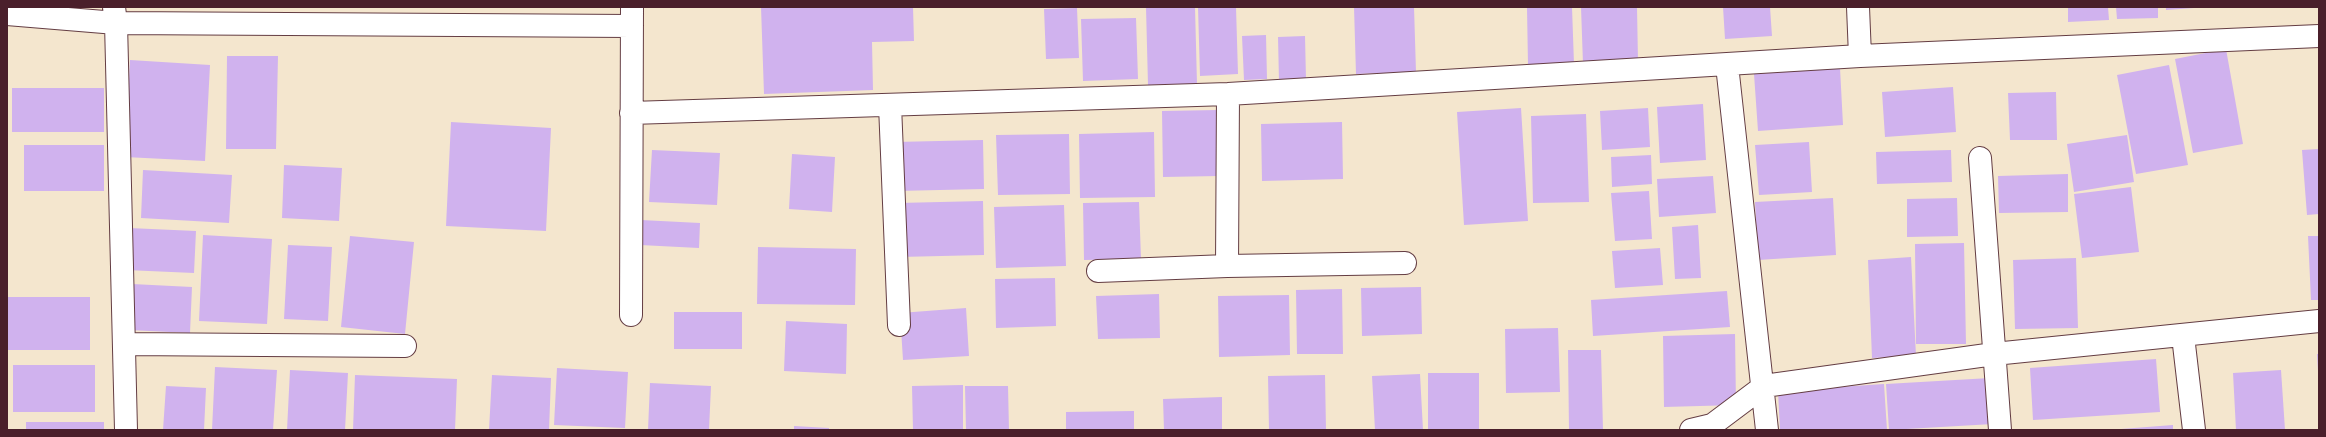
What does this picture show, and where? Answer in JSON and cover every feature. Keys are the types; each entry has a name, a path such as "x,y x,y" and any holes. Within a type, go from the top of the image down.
{"street":[{"path":"1858,7 1860,56"},
{"path":"7,14 632,17 631,315"},
{"path":"115,15 126,430"},
{"path":"631,113 1228,94 1860,56 2319,36"},
{"path":"1727,64 1764,386 1767,430"},
{"path":"1227,266 1228,94"},
{"path":"890,105 899,325"},
{"path":"1980,158 2000,430"},
{"path":"1098,271 1227,266 1405,263"},
{"path":"1691,430 1712,425 1764,386 1994,354 2319,321"},
{"path":"2183,336 2194,430"},
{"path":"124,344 405,346"}],"building":[{"path":"761,7 913,7 914,41 872,42 873,90 764,94"},
{"path":"1146,7 1195,7 1197,84 1148,85"},
{"path":"1198,7 1236,7 1238,74 1200,76"},
{"path":"1354,7 1414,7 1416,72 1356,74"},
{"path":"1572,7 1574,64 1528,65 1527,8"},
{"path":"1581,7 1637,7 1638,62 1583,64"},
{"path":"1723,7 1770,7 1772,36 1725,39"},
{"path":"2068,7 2108,7 2109,20 2068,22"},
{"path":"2116,7 2158,7 2158,18 2117,19"},
{"path":"2166,7 2194,7 2194,8 2166,10"},
{"path":"1077,8 1079,58 1046,59 1044,9"},
{"path":"1136,18 1138,79 1083,81 1081,19"},
{"path":"1266,35 1267,79 1244,80 1242,36"},
{"path":"1305,36 1306,80 1279,81 1278,37"},
{"path":"2226,49 2243,144 2193,153 2175,59"},
{"path":"227,56 278,56 276,149 226,149"},
{"path":"130,60 210,65 205,161 125,157"},
{"path":"2169,65 2188,165 2136,174 2117,75"},
{"path":"1840,68 1843,125 1758,131 1754,74"},
{"path":"1953,87 1956,132 1885,137 1882,92"},
{"path":"12,88 104,88 104,132 12,132"},
{"path":"2056,92 2057,140 2010,140 2008,93"},
{"path":"1703,104 1706,160 1660,163 1657,107"},
{"path":"1521,108 1528,221 1464,225 1457,112"},
{"path":"1648,108 1650,147 1602,150 1600,111"},
{"path":"1218,110 1219,176 1163,177 1162,111"},
{"path":"1586,114 1589,202 1533,203 1531,116"},
{"path":"451,122 551,128 546,231 446,226"},
{"path":"1342,122 1343,179 1262,181 1261,124"},
{"path":"1154,132 1155,197 1080,198 1079,134"},
{"path":"1069,134 1070,194 998,195 996,135"},
{"path":"2127,135 2134,182 2074,192 2067,144"},
{"path":"983,140 984,189 896,191 895,142"},
{"path":"1809,142 1812,192 1759,195 1755,145"},
{"path":"24,145 104,145 104,191 24,191"},
{"path":"2319,149 2319,214 2307,215 2302,150"},
{"path":"652,150 720,153 717,205 649,202"},
{"path":"1951,150 1952,182 1877,184 1876,152"},
{"path":"792,154 835,157 832,212 789,209"},
{"path":"1651,155 1652,184 1612,187 1611,157"},
{"path":"284,165 342,168 339,221 282,218"},
{"path":"143,170 232,175 229,223 141,218"},
{"path":"2068,174 2068,212 1999,213 1998,176"},
{"path":"1713,176 1716,213 1659,217 1657,179"},
{"path":"2131,187 2139,252 2082,258 2074,194"},
{"path":"1649,191 1652,239 1615,241 1611,193"},
{"path":"1833,198 1836,255 1758,260 1755,202"},
{"path":"1957,198 1958,236 1907,237 1907,199"},
{"path":"983,201 984,255 899,257 898,203"},
{"path":"1139,202 1141,259 1084,260 1083,203"},
{"path":"1064,205 1066,266 996,268 994,207"},
{"path":"641,220 700,223 699,248 640,245"},
{"path":"1698,225 1701,278 1675,279 1672,227"},
{"path":"129,228 196,231 194,273 126,270"},
{"path":"203,235 272,239 267,324 199,321"},
{"path":"350,236 414,242 405,334 341,327"},
{"path":"2308,236 2319,236 2319,300 2311,300"},
{"path":"1964,243 1966,344 1916,344 1915,244"},
{"path":"288,245 332,247 328,321 284,319"},
{"path":"758,247 856,249 855,305 757,304"},
{"path":"1660,248 1663,285 1615,288 1612,251"},
{"path":"1911,257 1916,356 1872,358 1868,260"},
{"path":"2076,258 2078,328 2015,329 2013,260"},
{"path":"1055,278 1056,326 996,328 995,279"},
{"path":"132,284 192,287 190,333 129,330"},
{"path":"1421,287 1422,334 1362,336 1361,288"},
{"path":"1342,289 1343,354 1297,354 1296,290"},
{"path":"1727,291 1730,327 1593,336 1591,300"},
{"path":"1159,294 1160,338 1098,339 1096,296"},
{"path":"1289,295 1290,355 1219,357 1218,296"},
{"path":"7,297 90,297 90,350 7,350"},
{"path":"966,308 969,356 903,360 900,313"},
{"path":"674,312 742,312 742,349 674,349"},
{"path":"786,321 847,324 846,374 784,371"},
{"path":"1558,328 1560,392 1506,393 1505,329"},
{"path":"1735,334 1736,405 1664,407 1663,336"},
{"path":"1568,350 1601,350 1603,430 1569,430"},
{"path":"2317,354 2319,354 2319,371 2318,371"},
{"path":"2156,359 2160,412 2033,420 2030,368"},
{"path":"13,365 95,365 95,412 13,412"},
{"path":"215,367 277,370 273,430 212,430"},
{"path":"557,368 628,372 625,428 554,425"},
{"path":"290,370 348,373 345,430 287,430"},
{"path":"2281,370 2285,430 2236,430 2233,373"},
{"path":"1428,373 1479,373 1479,430 1428,430"},
{"path":"1420,374 1423,430 1375,430 1372,376"},
{"path":"355,375 457,379 455,430 353,430"},
{"path":"492,375 551,378 549,430 489,430"},
{"path":"1325,375 1326,430 1269,430 1268,376"},
{"path":"1990,378 1993,424 1889,430 1886,384"},
{"path":"650,383 711,386 709,430 648,430"},
{"path":"1884,384 1887,430 1780,430 1778,391"},
{"path":"963,385 963,430 913,430 912,386"},
{"path":"166,386 206,388 204,430 163,430"},
{"path":"965,386 1008,386 1009,430 966,430"},
{"path":"1222,397 1222,430 1164,430 1163,399"},
{"path":"1134,411 1134,430 1066,430 1066,412"},
{"path":"26,422 104,422 104,430 26,430"},
{"path":"2173,425 2173,430 2121,430 2121,429"},
{"path":"794,426 829,428 829,430 794,430"}]}
